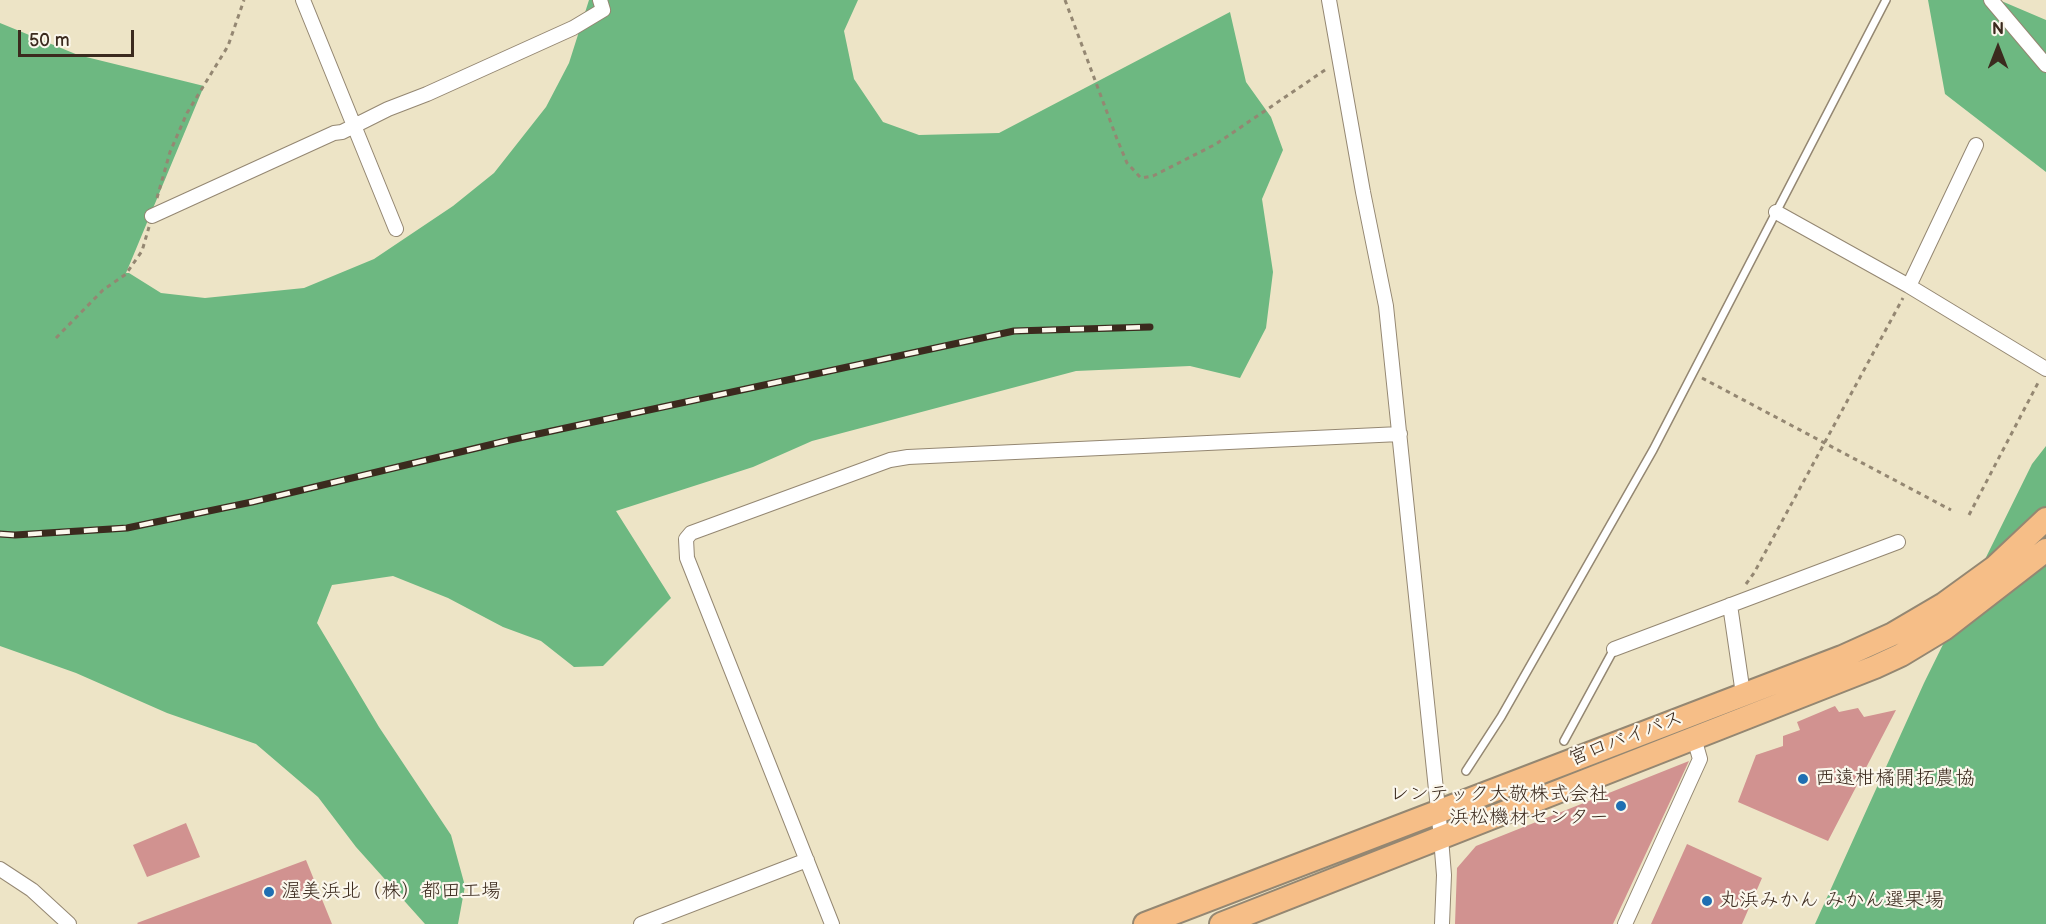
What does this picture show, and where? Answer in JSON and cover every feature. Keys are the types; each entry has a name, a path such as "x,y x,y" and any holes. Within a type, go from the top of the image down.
{"highway":[{"name":"宮口バイパス","path":"1145,924 1842,657 1893,634 1944,604 1995,567 2046,519"},
{"name":"宮口バイパス","path":"1221,924 1875,667 1901,655 1944,629 2046,550"}],"street":[{"path":"303,0 396,229"},
{"path":"152,216 573,28 603,10 600,0"},
{"path":"1329,0 1386,306 1442,838 1444,875 1442,924"},
{"path":"1991,0 2046,65"},
{"path":"1909,286 1976,145"},
{"path":"1776,212 1909,286 2046,369"},
{"path":"832,924 687,558 686,539 692,533 890,460 908,457 1400,434"},
{"path":"1614,650 1898,542"},
{"path":"1730,605 1743,694"},
{"path":"1625,924 1700,759 1694,738"},
{"path":"641,924 807,860"},
{"path":"0,869 32,890 69,924"}],"lane":[{"path":"1466,771 1501,717 1641,470 1886,0"},
{"path":"1564,741 1614,650"}],"path":[{"path":"56,338 103,290 126,274 142,251 170,152 187,113 228,46 244,0"},
{"path":"1065,0 1120,147 1127,163 1141,178 1153,176 1216,144 1340,60"},
{"path":"1730,605 1754,573 1909,286"},
{"path":"1969,515 2046,369"},
{"path":"1693,373 1951,510"}],"green space":[{"path":"589,0 858,0 844,31 854,79 883,122 919,135 999,133 1230,12 1246,82 1271,117 1283,150 1262,199 1273,272 1266,328 1240,378 1190,366 1076,371 812,441 753,467 616,511 671,598 603,666 574,667 541,641 503,627 448,598 393,576 332,585 317,623 379,727 451,835 465,886 458,924 425,924 356,847 318,797 256,744 167,713 76,673 0,646 0,23 78,55 204,86 126,273 161,293 205,298 304,288 374,259 453,206 494,173 546,107 569,63"},
{"path":"1928,0 1999,0 2046,20 2046,172 1945,94"},
{"path":"2046,446 2046,924 1815,924 1924,683 2032,464"}],"building":[{"name":"西遠柑橘開拓農協","path":"1835,706 1839,712 1858,708 1864,717 1896,710 1828,841 1738,802 1756,755 1783,746 1783,736 1800,730 1797,722"},
{"name":"レンテック大敬株式会社 浜松機材センター","path":"1689,761 1613,924 1455,924 1457,868 1476,846"},
{"path":"186,823 200,857 147,877 133,845"},
{"name":"丸浜みかん みかん選果場","path":"1687,844 1762,878 1742,924 1651,924"},
{"name":"渥美浜北（株）都田工場","path":"306,860 332,924 137,923"}],"railway":[{"path":"0,534 127,528 252,502 510,440 1014,331 1150,327"}],"place":[{"name":"西遠柑橘開拓農協","path":"1803,779"},
{"name":"レンテック大敬株式会社 浜松機材センター","path":"1621,806"},
{"name":"渥美浜北（株）都田工場","path":"269,892"},
{"name":"丸浜みかん みかん選果場","path":"1707,901"}]}
